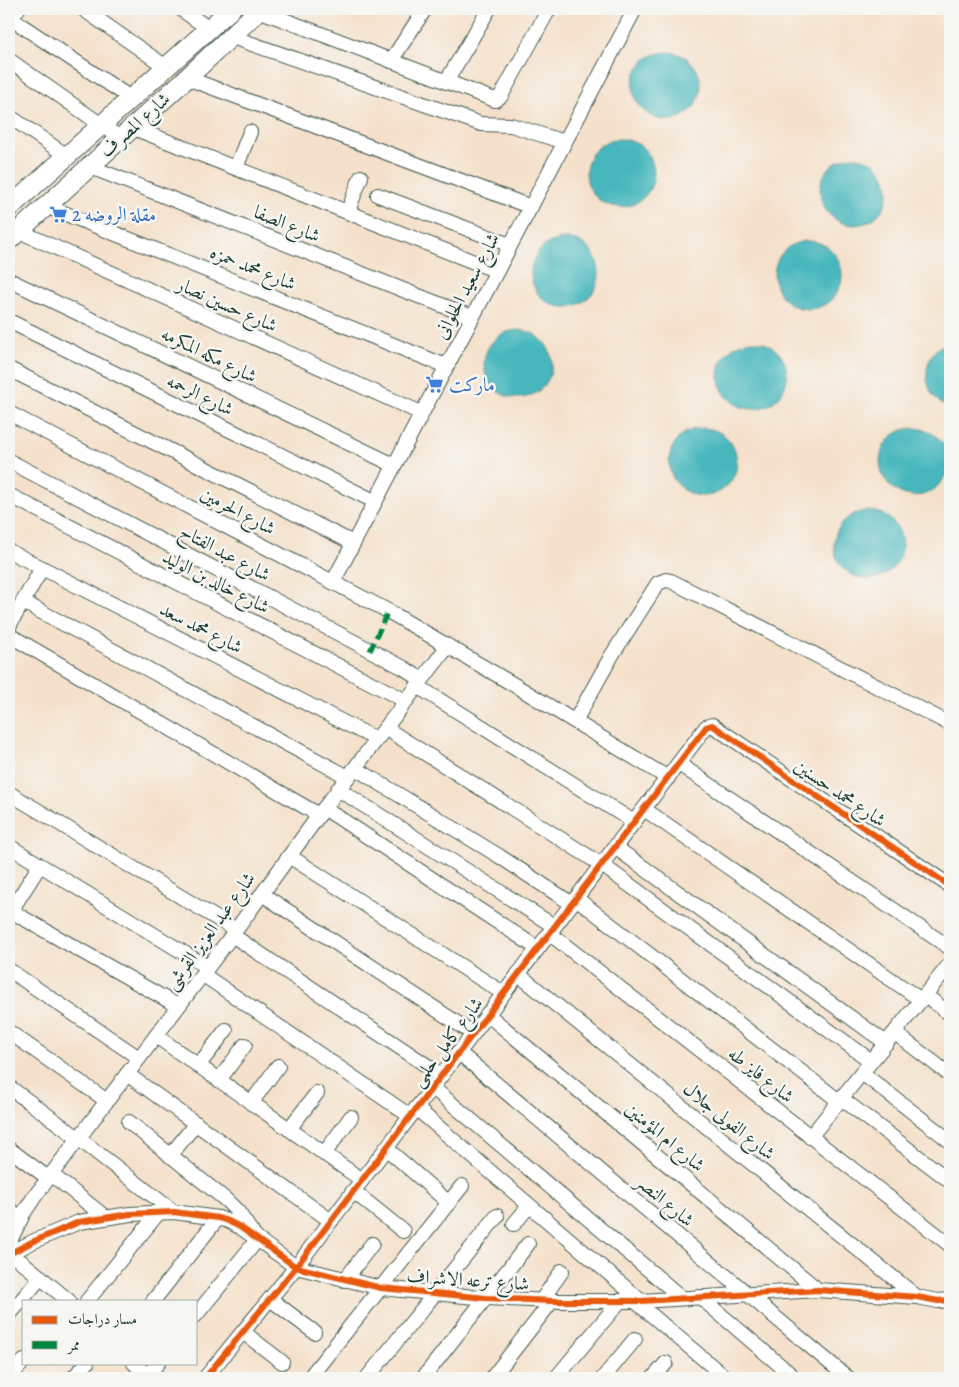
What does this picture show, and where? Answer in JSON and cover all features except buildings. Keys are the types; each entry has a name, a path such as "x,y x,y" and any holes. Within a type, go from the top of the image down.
{"street":[{"path":"83,9 166,67"},
{"path":"181,9 208,29"},
{"name":"شارع المصرف","path":"10,205 132,99 231,9"},
{"path":"392,61 425,9"},
{"path":"446,82 489,9"},
{"path":"259,10 446,82 493,99 499,99 549,9"},
{"name":"شارع سعيد الحلوانى","path":"332,582 635,9"},
{"name":"شارع المصرف","path":"14,235 232,37 259,10"},
{"path":"14,12 132,99"},
{"path":"232,37 481,124 494,126 511,125 564,142"},
{"path":"9,60 102,125 236,168 497,271"},
{"path":"187,78 531,207"},
{"path":"9,116 67,156"},
{"path":"236,168 250,132"},
{"name":"شارع الصفا","path":"88,166 472,317"},
{"path":"348,212 361,177"},
{"path":"378,194 510,245"},
{"name":"شارع محمد حمزه","path":"46,206 446,366"},
{"name":"شارع حسين نصار","path":"14,235 421,413"},
{"name":"شارع مكه المكرمه","path":"9,280 394,465"},
{"name":"شارع الرحمه","path":"9,322 374,501"},
{"path":"9,369 353,543"},
{"name":"شارع الحرمين","path":"9,413 332,582 448,646 576,721 668,778"},
{"name":"شارع عبد الفتاح","path":"9,461 389,660 420,683 634,822"},
{"name":"شارع خالد بن الوليد","path":"9,495 406,701"},
{"name":"شارع محمد سعد","path":"9,551 381,734 602,865 871,1061"},
{"path":"9,626 42,568"},
{"path":"576,721 612,655 658,583 666,580 950,724"},
{"path":"23,602 351,772 483,846 574,901 950,1181"},
{"path":"9,634 322,811 537,948"},
{"name":"شارع عبد العزيز القرشى","path":"9,1243 20,1218 49,1176 205,971 338,789 448,646"},
{"name":"شارع كامل حلمى","path":"214,1375 243,1332 358,1186 704,729 710,725 712,726"},
{"name":"شارع محمد حسنين","path":"712,726 950,886"},
{"path":"679,764 950,948"},
{"name":"شارع فايز طه","path":"338,789 552,929 810,1137 950,1245"},
{"path":"9,793 234,932 441,1075"},
{"path":"644,809 923,998 950,1014"},
{"path":"9,846 205,971 413,1112 529,1206 726,1378"},
{"path":"615,847 890,1038 950,1075"},
{"path":"289,856 503,993"},
{"path":"40,864 14,901 19,916 178,1006"},
{"path":"262,894 472,1034"},
{"path":"810,1137 923,998 946,978 950,964"},
{"path":"9,970 139,1058"},
{"name":"شارع الفولى جلال","path":"518,974 917,1297"},
{"name":"شارع ام المؤمنين","path":"487,1014 818,1290"},
{"path":"198,1066 226,1030"},
{"path":"9,1032 107,1100"},
{"path":"156,1036 324,1154 404,1231"},
{"path":"219,1080 245,1045"},
{"name":"شارع النصر","path":"458,1052 848,1378"},
{"path":"251,1103 278,1066"},
{"path":"862,1073 950,1141"},
{"path":"127,1074 331,1221"},
{"path":"9,1087 174,1212"},
{"path":"432,1087 682,1298"},
{"path":"290,1129 317,1093"},
{"path":"324,1154 351,1117"},
{"path":"129,1122 226,1200 238,1212 257,1240 198,1313"},
{"path":"170,1156 196,1123"},
{"path":"386,1148 449,1203"},
{"path":"9,1149 105,1217"},
{"path":"309,1378 462,1186"},
{"path":"514,1224 529,1206"},
{"path":"9,1209 20,1218"},
{"path":"88,1300 159,1212"},
{"name":"شارع ترعه الاشراف","path":"9,1254 55,1231 79,1222 105,1217 174,1212 218,1218 234,1224 296,1267 381,1288 486,1298 547,1301 638,1301 818,1290 944,1300"},
{"path":"367,1378 497,1216"},
{"path":"154,1300 218,1218"},
{"path":"345,1280 372,1244"},
{"path":"423,1378 528,1244"},
{"path":"9,1254 41,1277 68,1300"},
{"path":"492,1378 547,1301 562,1271"},
{"path":"9,1315 41,1277"},
{"path":"700,1297 795,1378"},
{"path":"270,1299 314,1332"},
{"path":"944,1300 950,1310"},
{"path":"556,1378 620,1301"},
{"path":"243,1332 282,1362"},
{"path":"603,1378 635,1339"},
{"path":"9,1378 22,1363"},
{"path":"73,1378 86,1364"},
{"path":"135,1364 147,1378 157,1364"},
{"path":"653,1378 666,1364"}],"water":[{"path":"667,52 680,55 691,62 698,73 701,86 698,99 691,110 680,117 667,120 654,117 643,110 636,99 633,86 636,73 643,62 654,55"},
{"path":"620,139 633,142 644,149 651,160 654,173 651,186 644,197 633,204 620,207 607,204 596,197 589,186 586,173 589,160 596,149 607,142"},
{"path":"854,157 867,160 878,167 885,178 888,191 885,204 878,215 867,222 854,225 841,222 830,215 823,204 820,191 823,178 830,167 841,160"},
{"path":"565,239 578,242 589,249 596,260 599,273 596,286 589,297 578,304 565,307 552,304 541,297 534,286 531,273 534,260 541,249 552,242"},
{"path":"808,241 821,244 832,251 839,262 842,275 839,288 832,299 821,306 808,309 795,306 784,299 777,288 774,275 777,262 784,251 795,244"},
{"path":"518,330 531,333 542,340 549,351 552,364 549,377 542,388 531,395 518,398 505,395 494,388 487,377 484,364 487,351 494,340 505,333"},
{"path":"753,341 766,344 777,351 784,362 787,375 784,388 777,399 766,406 753,409 740,406 729,399 722,388 719,375 722,362 729,351 740,344"},
{"path":"950,342 950,408 940,403 933,395 928,385 927,375 928,364 932,354"},
{"path":"703,428 716,431 727,438 734,449 737,462 734,475 727,486 716,493 703,496 690,493 679,486 672,475 669,462 672,449 679,438 690,431"},
{"path":"914,428 927,431 938,438 945,449 948,462 945,475 938,486 927,493 914,496 901,493 890,486 883,475 880,462 883,449 890,438 901,431"},
{"path":"868,511 881,514 892,521 899,532 902,545 899,558 892,569 881,576 868,579 855,576 844,569 837,558 834,545 837,532 844,521 855,514"}],"marked path":[{"path":"370,651 388,611"}],"cycle path":[{"path":"205,1378 296,1267 706,727 712,725 950,886"},
{"path":"9,1254 79,1222 130,1214 174,1212 228,1221 240,1227 296,1267 381,1288 486,1298 552,1301 641,1301 818,1290 917,1297 938,1301 950,1300"}],"place":[{"name":"مقلة الروضه 2","path":"58,215"},
{"name":"ماركت","path":"435,385"}]}
